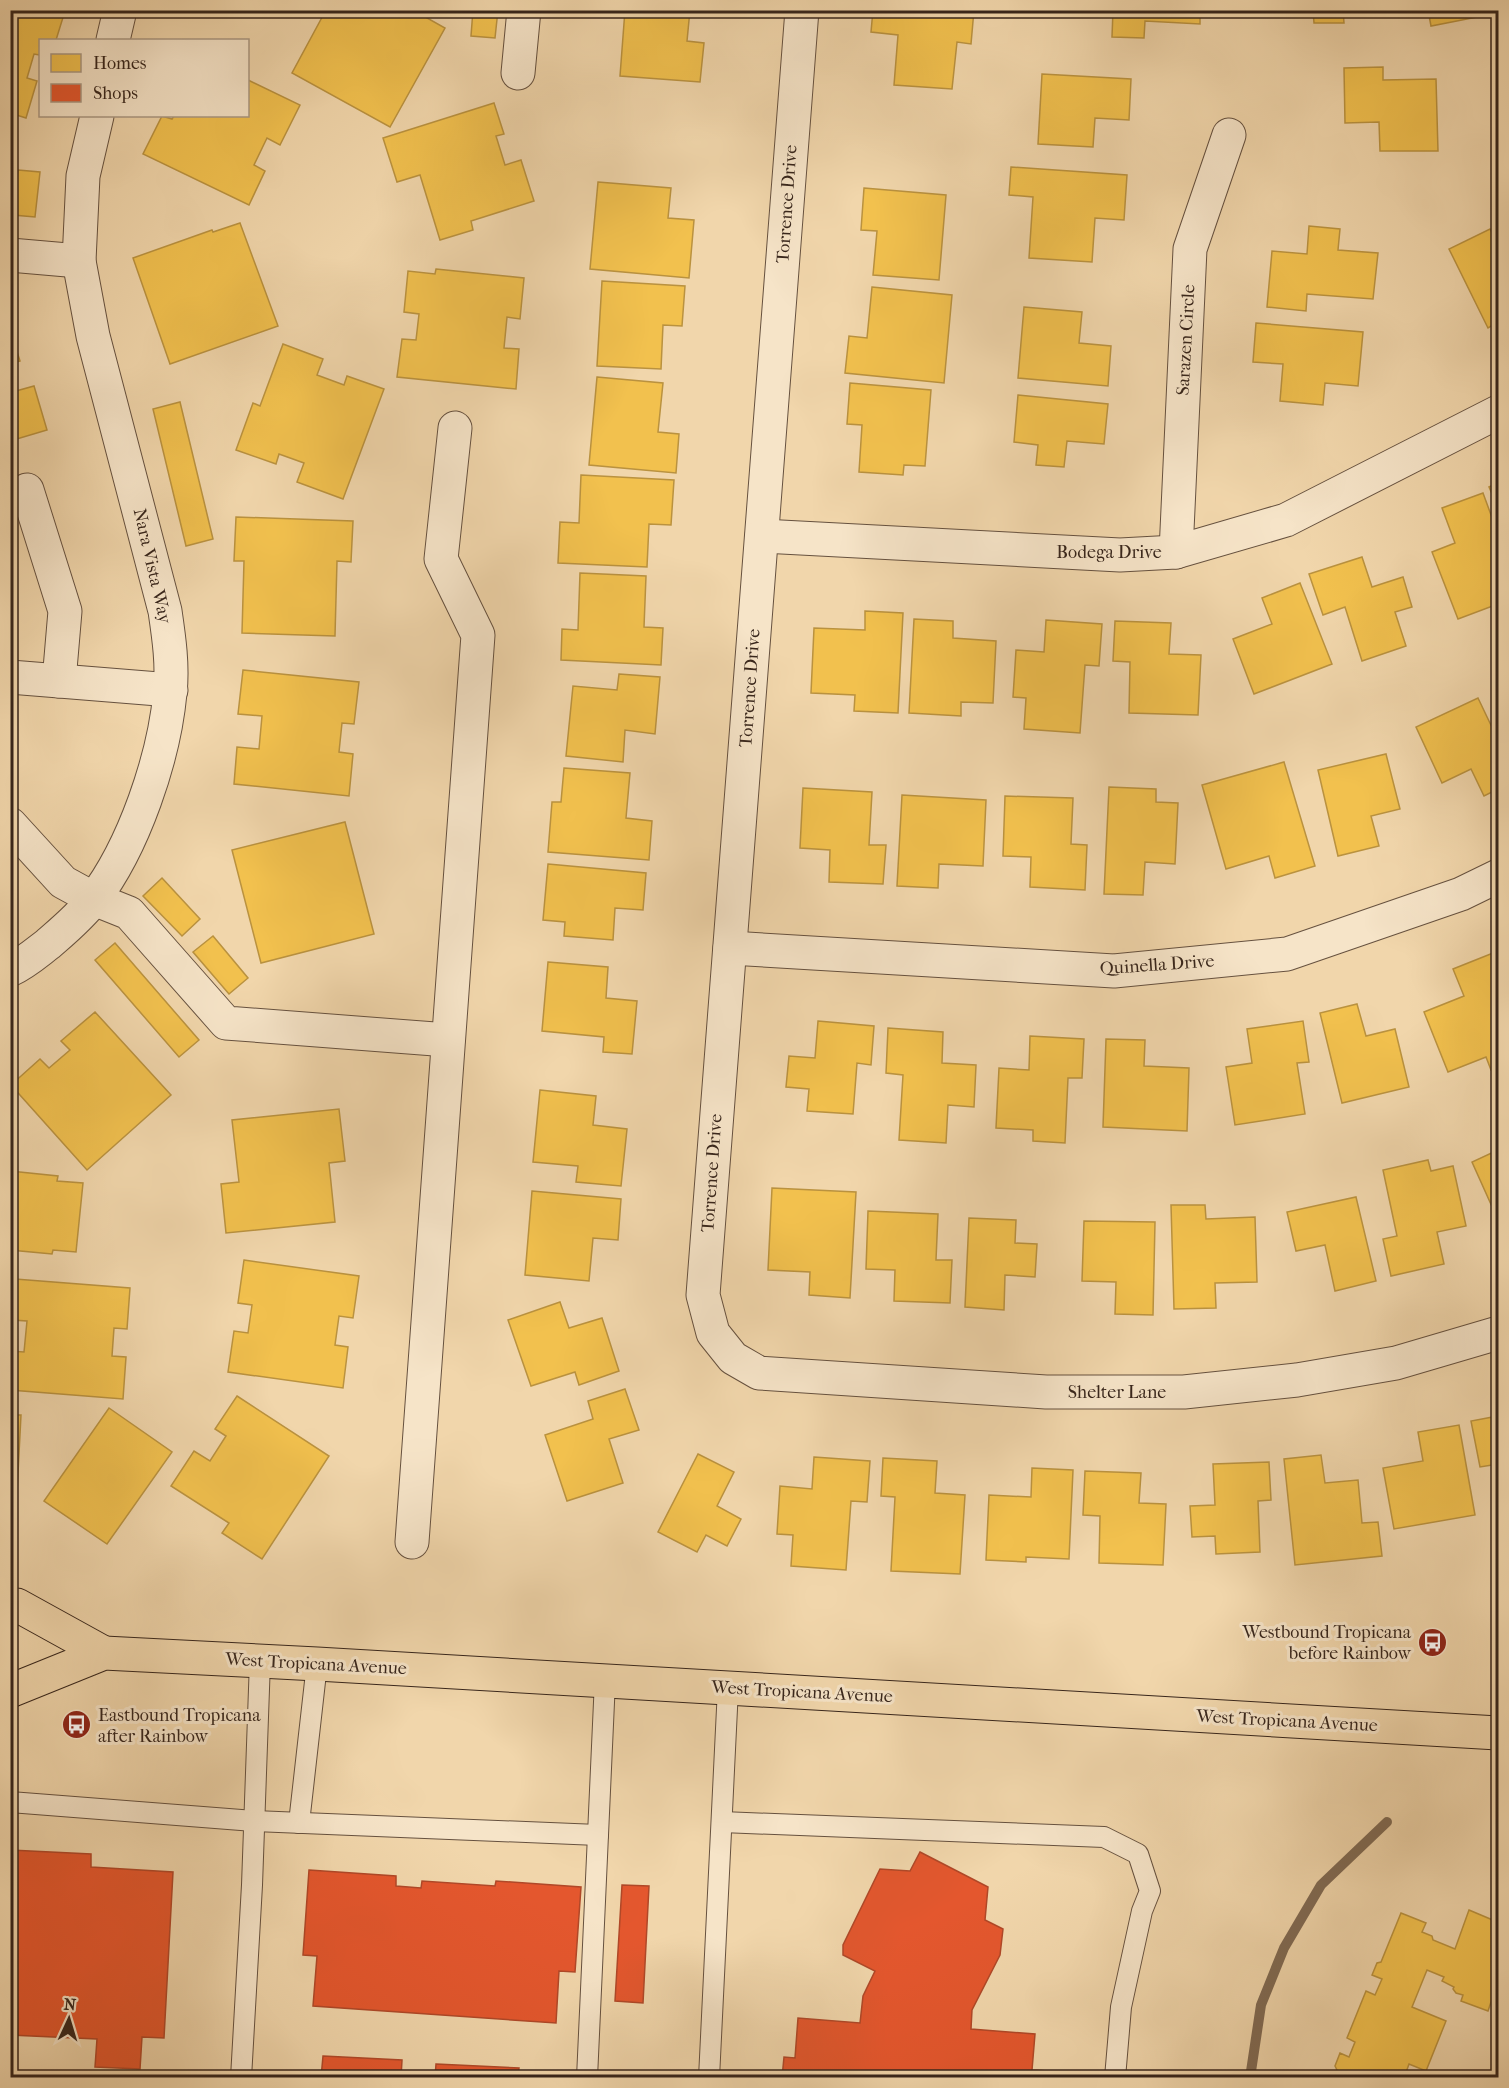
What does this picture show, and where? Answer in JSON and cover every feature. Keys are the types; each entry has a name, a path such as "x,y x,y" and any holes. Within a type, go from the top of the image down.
{"main road":[{"name":"West Tropicana Avenue","path":"10,1605 17,1605 104,1653"},
{"name":"West Tropicana Avenue","path":"10,1691 104,1653 1498,1733"}],"street":[{"path":"113,39 120,10"},
{"path":"519,73 524,10"},
{"name":"Torrence Drive","path":"733,1358 713,1333 703,1295 802,10"},
{"name":"Nara Vista Way","path":"10,970 24,964 70,926 94,899 118,861 147,795 164,737 171,690 171,653 165,611 93,336 79,261 83,176 97,117"},
{"name":"Sarazen Circle","path":"1176,552 1190,249 1229,135"},
{"path":"10,255 79,261"},
{"name":"Bodega Drive","path":"762,536 1120,555 1176,552 1286,520 1498,412"},
{"path":"412,1542 478,634 441,560 455,428"},
{"path":"27,490 64,611 59,681"},
{"path":"10,677 171,690"},
{"path":"10,824 63,882 94,899 129,913 226,1023 448,1040"},
{"name":"Quinella Drive","path":"730,948 1125,970 1287,954 1461,894 1498,876"},
{"name":"Shelter Lane","path":"733,1358 759,1373 1046,1392 1184,1392 1297,1380 1396,1363 1498,1333"}],"lane":[{"path":"241,2078 260,1661"},
{"path":"299,1823 317,1664"},
{"path":"587,2078 605,1680"},
{"path":"709,2078 728,1688"},
{"path":"10,1802 254,1821 598,1835"},
{"path":"722,1822 1104,1837 1138,1854 1150,1891 1142,1911 1120,2007 1115,2078"}],"building: Homes":[{"path":"10,10 65,11 56,39 39,39 39,55 34,54 27,78 37,81 26,118 10,113"},
{"path":"217,10 273,10 273,16"},
{"path":"326,10 413,10 445,28 390,127 292,73"},
{"path":"473,10 498,10 495,38 471,36"},
{"path":"625,10 690,10 687,41 704,43 700,82 620,76"},
{"path":"873,10 974,10 971,44 957,42 952,89 894,85 898,35 871,32"},
{"path":"1113,10 1200,10 1200,24 1145,21 1144,38 1112,37"},
{"path":"1215,10 1302,10 1302,14 1215,13"},
{"path":"1313,10 1343,10 1344,23 1314,23"},
{"path":"1428,10 1498,10 1498,13 1431,26"},
{"path":"1383,67 1383,80 1436,79 1438,151 1380,151 1379,122 1345,123 1344,68"},
{"path":"1042,74 1131,79 1129,120 1095,118 1093,147 1038,144"},
{"path":"249,80 300,105 280,145 267,138 254,165 265,171 249,205 143,154 162,117 172,119 173,117 249,117"},
{"path":"494,103 504,134 496,136 505,165 521,160 534,201 471,221 473,230 440,240 420,175 397,182 383,138"},
{"path":"1011,167 1127,175 1124,220 1095,218 1092,262 1029,258 1033,197 1009,195"},
{"path":"18,170 40,172 35,217 13,215"},
{"path":"598,182 671,188 668,218 694,220 689,278 590,269"},
{"path":"864,188 946,195 939,280 873,275 877,231 861,230"},
{"path":"240,223 278,326 170,364 133,258 212,230 213,232"},
{"path":"1309,226 1340,229 1338,250 1378,253 1373,299 1307,294 1306,311 1267,307 1272,251 1307,254"},
{"path":"1490,229 1498,246 1498,322 1488,328 1449,249"},
{"path":"436,269 524,278 520,319 507,317 504,348 519,349 516,389 397,377 402,339 416,340 419,314 404,312 408,271 435,274"},
{"path":"602,281 685,286 682,326 663,325 661,369 597,366"},
{"path":"872,287 952,295 944,383 845,373 849,336 867,338"},
{"path":"1024,307 1082,312 1079,343 1111,346 1108,386 1018,378"},
{"path":"1256,323 1363,332 1358,386 1325,383 1323,405 1280,401 1283,364 1253,362"},
{"path":"10,330 20,361 10,364"},
{"path":"283,344 323,359 317,375 344,385 347,376 384,389 343,499 297,482 304,463 279,454 276,464 236,450 253,403 260,406"},
{"path":"10,372 16,391 34,386 47,430 10,441"},
{"path":"597,377 663,383 658,432 679,434 676,473 589,465"},
{"path":"850,383 931,390 925,466 904,465 903,475 859,472 862,425 847,424"},
{"path":"1018,395 1108,404 1104,444 1067,441 1064,467 1036,465 1038,445 1014,442"},
{"path":"180,402 213,539 186,546 153,409"},
{"path":"581,475 674,480 671,525 649,524 647,567 558,563 560,522 579,523"},
{"path":"1498,483 1498,508 1489,487"},
{"path":"1483,493 1498,534 1498,604 1458,619 1432,552 1455,543 1442,508"},
{"path":"236,517 353,521 351,562 337,561 335,636 242,633 244,561 234,561"},
{"path":"1362,557 1372,587 1403,577 1412,607 1395,612 1406,646 1362,661 1345,607 1323,615 1309,574"},
{"path":"580,573 646,576 644,627 663,628 661,665 561,660 562,629 578,630"},
{"path":"1300,583 1332,664 1254,694 1233,639 1272,624 1262,598"},
{"path":"865,611 903,613 898,713 854,711 855,695 811,693 814,628 865,630"},
{"path":"914,619 953,621 953,638 996,641 993,703 961,702 961,716 909,713"},
{"path":"1046,620 1102,624 1099,666 1085,665 1080,733 1024,729 1026,698 1013,697 1016,650 1044,652"},
{"path":"1115,621 1171,623 1169,654 1201,655 1198,715 1129,713 1130,662 1113,661"},
{"path":"243,670 359,682 354,724 342,723 339,752 353,754 349,796 234,784 237,747 259,749 262,716 238,714"},
{"path":"619,674 660,677 655,734 625,730 623,762 566,756 573,686 617,690"},
{"path":"1478,698 1498,740 1498,789 1484,796 1471,769 1442,783 1416,727"},
{"path":"1386,754 1400,809 1371,816 1379,846 1338,856 1318,770"},
{"path":"1284,762 1315,866 1275,878 1269,856 1226,869 1202,785"},
{"path":"564,768 630,773 626,818 652,821 649,860 548,852 552,802 561,802"},
{"path":"1109,787 1156,789 1156,802 1178,803 1175,864 1145,862 1143,895 1104,894"},
{"path":"803,788 872,792 869,845 886,845 883,884 829,882 830,850 800,848"},
{"path":"902,795 986,800 983,866 939,864 938,888 897,886"},
{"path":"1005,796 1073,798 1071,844 1087,845 1085,890 1030,887 1031,857 1003,856"},
{"path":"345,822 374,934 261,963 232,850"},
{"path":"548,864 646,873 643,910 615,908 613,940 564,936 565,922 543,920"},
{"path":"162,878 200,919 182,936 143,896"},
{"path":"213,936 248,978 229,994 193,952"},
{"path":"115,943 199,1040 179,1057 95,960"},
{"path":"1493,953 1498,967 1498,1067 1491,1070 1486,1057 1448,1072 1424,1012 1464,996 1453,969"},
{"path":"548,962 608,967 606,998 637,1001 632,1054 603,1052 604,1037 542,1031"},
{"path":"1357,1004 1366,1036 1395,1029 1409,1087 1342,1103 1320,1013"},
{"path":"95,1012 171,1095 87,1170 11,1085 40,1059 49,1068 70,1050 61,1041"},
{"path":"818,1021 874,1026 871,1065 857,1063 853,1114 807,1111 809,1089 786,1087 789,1056 815,1058"},
{"path":"1303,1021 1309,1062 1297,1063 1305,1114 1235,1125 1226,1067 1252,1063 1247,1029"},
{"path":"888,1028 943,1032 942,1063 976,1065 974,1107 948,1105 946,1143 899,1140 903,1075 886,1073"},
{"path":"1030,1036 1084,1039 1082,1078 1068,1078 1065,1143 1033,1141 1033,1130 996,1128 999,1068 1029,1070"},
{"path":"1106,1039 1145,1040 1144,1066 1189,1068 1187,1131 1103,1127"},
{"path":"540,1090 596,1096 593,1125 627,1129 621,1186 576,1182 578,1166 533,1162"},
{"path":"339,1109 345,1161 329,1163 335,1222 226,1233 221,1184 239,1182 232,1120"},
{"path":"1498,1150 1498,1220 1472,1162"},
{"path":"1428,1160 1431,1171 1453,1166 1466,1226 1437,1232 1444,1264 1391,1276 1383,1239 1397,1236 1383,1170"},
{"path":"10,1171 58,1176 57,1181 83,1183 76,1252 53,1250 52,1254 10,1250"},
{"path":"772,1188 856,1192 850,1298 809,1295 810,1272 768,1270"},
{"path":"532,1191 621,1199 618,1240 593,1238 589,1281 525,1275"},
{"path":"1356,1197 1376,1281 1335,1291 1325,1245 1296,1251 1287,1212"},
{"path":"1171,1205 1205,1205 1206,1219 1255,1217 1257,1282 1215,1283 1216,1308 1174,1309"},
{"path":"868,1211 938,1214 936,1260 952,1260 950,1303 894,1301 895,1270 866,1269"},
{"path":"969,1218 1016,1220 1015,1243 1037,1244 1035,1277 1005,1275 1004,1310 965,1307"},
{"path":"1084,1221 1155,1222 1153,1315 1115,1314 1116,1282 1082,1281"},
{"path":"244,1260 359,1276 353,1318 339,1316 335,1345 348,1347 343,1388 228,1372 234,1331 248,1333 252,1305 238,1303"},
{"path":"15,1279 130,1288 127,1329 114,1328 112,1356 126,1357 123,1399 10,1390 10,1351 24,1352 27,1321 12,1320"},
{"path":"560,1302 569,1328 602,1318 619,1371 579,1385 575,1372 531,1386 508,1320"},
{"path":"625,1389 639,1430 609,1439 623,1483 567,1501 545,1435 593,1419 588,1401"},
{"path":"237,1396 329,1456 262,1559 222,1533 229,1523 171,1486 194,1451 210,1461 226,1436 215,1429"},
{"path":"109,1408 172,1452 107,1544 44,1501"},
{"path":"10,1415 21,1415 15,1531 10,1531"},
{"path":"1498,1416 1498,1464 1480,1467 1471,1421"},
{"path":"1459,1425 1475,1515 1394,1529 1383,1468 1423,1461 1418,1432"},
{"path":"698,1454 734,1472 717,1506 741,1519 727,1546 706,1535 697,1552 658,1532"},
{"path":"1321,1455 1325,1483 1358,1480 1362,1523 1378,1522 1382,1556 1295,1565 1284,1459"},
{"path":"814,1457 870,1461 867,1502 851,1501 846,1570 791,1566 793,1535 777,1534 780,1486 812,1489"},
{"path":"883,1458 937,1461 935,1493 965,1495 960,1574 891,1571 895,1497 881,1496"},
{"path":"1269,1462 1271,1500 1258,1501 1260,1552 1216,1554 1215,1536 1192,1537 1190,1506 1215,1505 1213,1464"},
{"path":"1032,1468 1073,1470 1069,1559 1026,1557 1026,1562 986,1560 989,1495 1031,1497"},
{"path":"1085,1471 1141,1473 1139,1503 1166,1504 1163,1565 1099,1563 1100,1516 1083,1515"},
{"path":"1469,1910 1495,1921 1494,1923 1498,1925 1498,1981 1488,2011 1461,2001 1463,1995 1456,1993 1454,1987 1442,1981 1444,1977 1427,1970 1412,2007 1446,2021 1426,2071 1409,2064 1404,2078 1334,2078 1337,2070 1335,2066 1340,2053 1349,2057 1355,2042 1347,2038 1366,1991 1375,1995 1382,1979 1372,1975 1377,1963 1381,1962 1401,1913 1426,1923 1422,1932 1432,1936 1433,1940 1455,1949"}],"building: Shops":[{"path":"10,1850 91,1854 91,1867 173,1872 164,2038 142,2037 140,2069 95,2067 97,2039 10,2035"},
{"path":"920,1852 988,1887 985,1920 1003,1929 1000,1955 972,2010 971,2029 1035,2034 1032,2070 1048,2071 1047,2078 782,2078 784,2057 795,2058 798,2018 860,2023 863,1996 875,1971 843,1955 843,1945 880,1869 910,1871"},
{"path":"309,1870 396,1876 396,1886 421,1888 422,1881 495,1886 496,1881 581,1887 575,1972 559,1971 556,2023 313,2006 317,1956 303,1955"},
{"path":"622,1885 649,1886 643,2003 615,2001"},
{"path":"323,2056 402,2060 401,2078 321,2078"},
{"path":"436,2064 519,2068 518,2078 435,2078"}],"waterway":[{"path":"1250,2078 1261,2005 1284,1948 1321,1885 1387,1822"}],"place":[{"name":"Westbound Tropicana before Rainbow","path":"1432,1642"},
{"name":"Eastbound Tropicana after Rainbow","path":"77,1725"}]}
